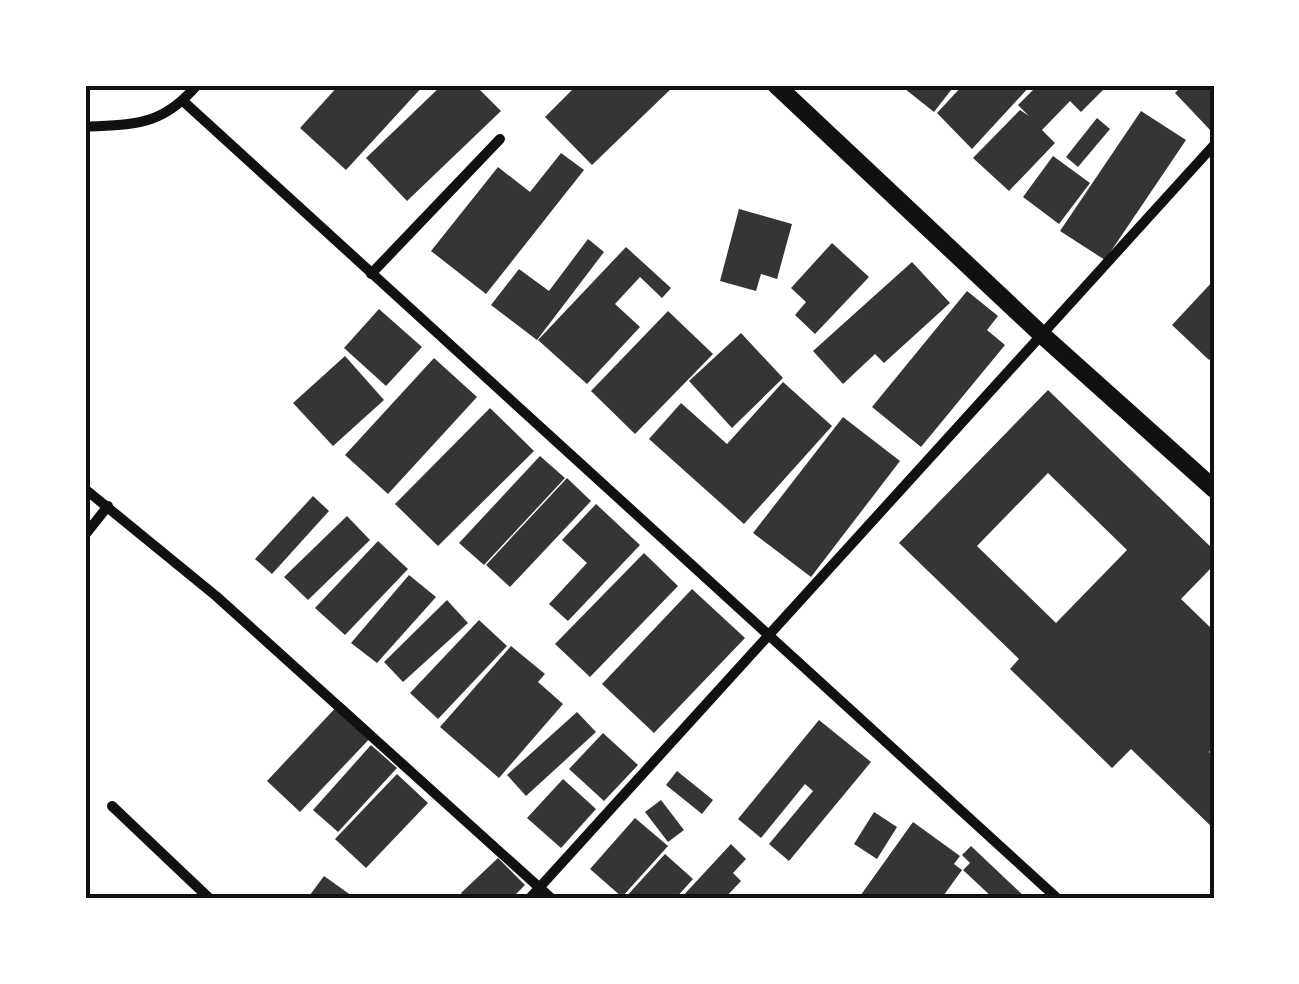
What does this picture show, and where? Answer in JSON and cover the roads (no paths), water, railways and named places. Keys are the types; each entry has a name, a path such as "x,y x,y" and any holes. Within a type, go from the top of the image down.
{"street":[{"path":"85,127 155,119 170,113 198,85"},
{"path":"776,85 1041,334 1214,489"},
{"path":"183,101 1058,899"},
{"path":"371,274 500,140"},
{"path":"529,899 1214,145"},
{"path":"85,489 216,596 552,899"},
{"path":"85,535 108,506"},
{"path":"112,806 210,899"}]}
